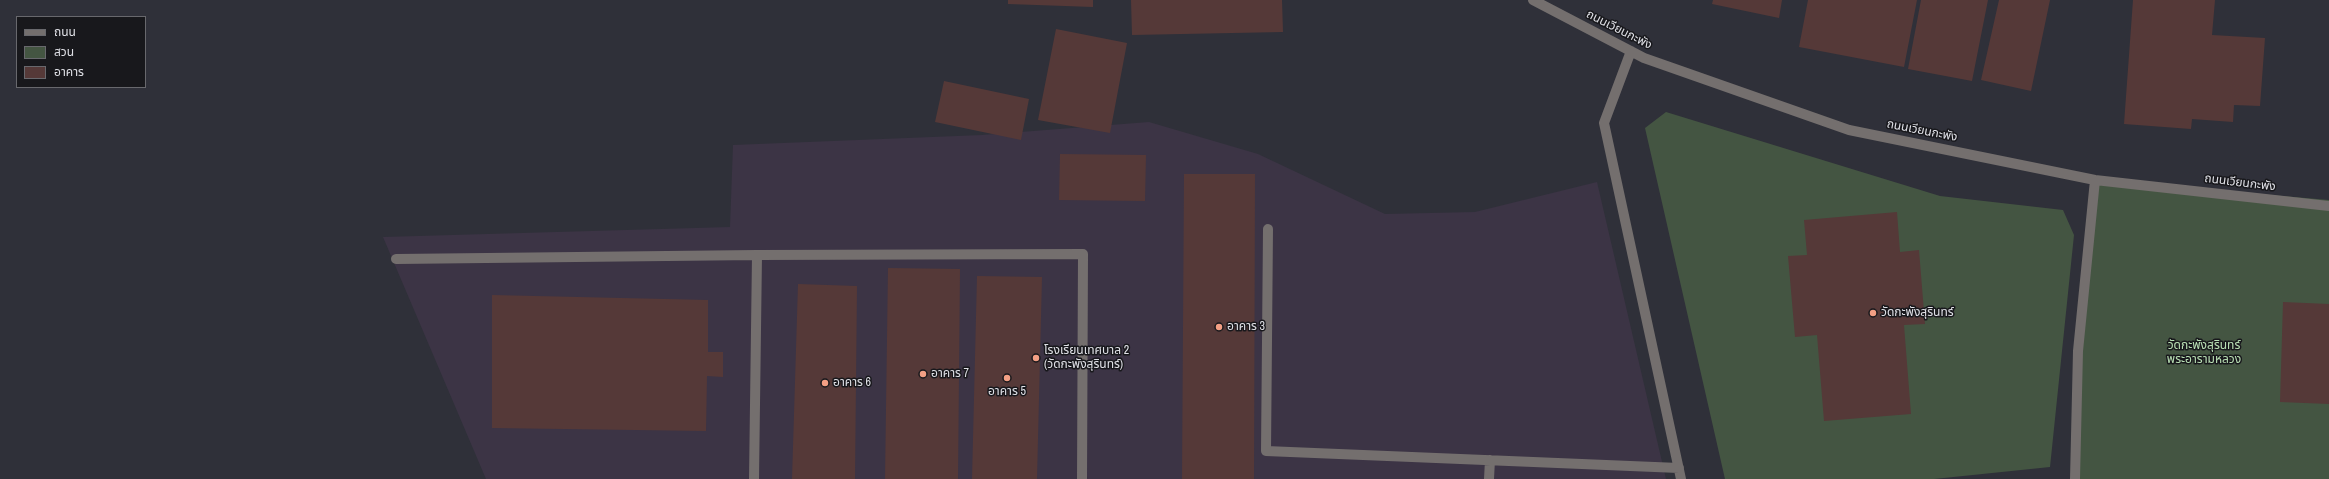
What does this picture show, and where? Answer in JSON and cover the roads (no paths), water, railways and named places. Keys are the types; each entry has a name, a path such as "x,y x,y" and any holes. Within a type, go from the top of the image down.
{"street":[{"name":"ถนนเวียนกะพัง","path":"1533,0 1644,58 1849,130 2095,180 2329,206"},
{"path":"1631,51 1604,123 1681,479"},
{"path":"2075,479 2078,351 2095,180"},
{"path":"1268,229 1266,451 1679,468"},
{"path":"396,258 1083,254 1082,479"},
{"path":"754,479 757,255"},
{"path":"1490,460 1490,479"}],"place":[{"name":"วัดกะพังสุรินทร์","path":"1873,313"},
{"name":"อาคาร 3","path":"1219,327"},
{"name":"โรงเรียนเทศบาล 2 (วัดกะพังสุรินทร์)","path":"1036,358"},
{"name":"อาคาร 7","path":"923,374"},
{"name":"อาคาร 5","path":"1007,378"},
{"name":"อาคาร 6","path":"825,383"}],"park label":[{"name":"วัดกะพังสุรินทร์ พระอารามหลวง","path":"2204,353"}]}
